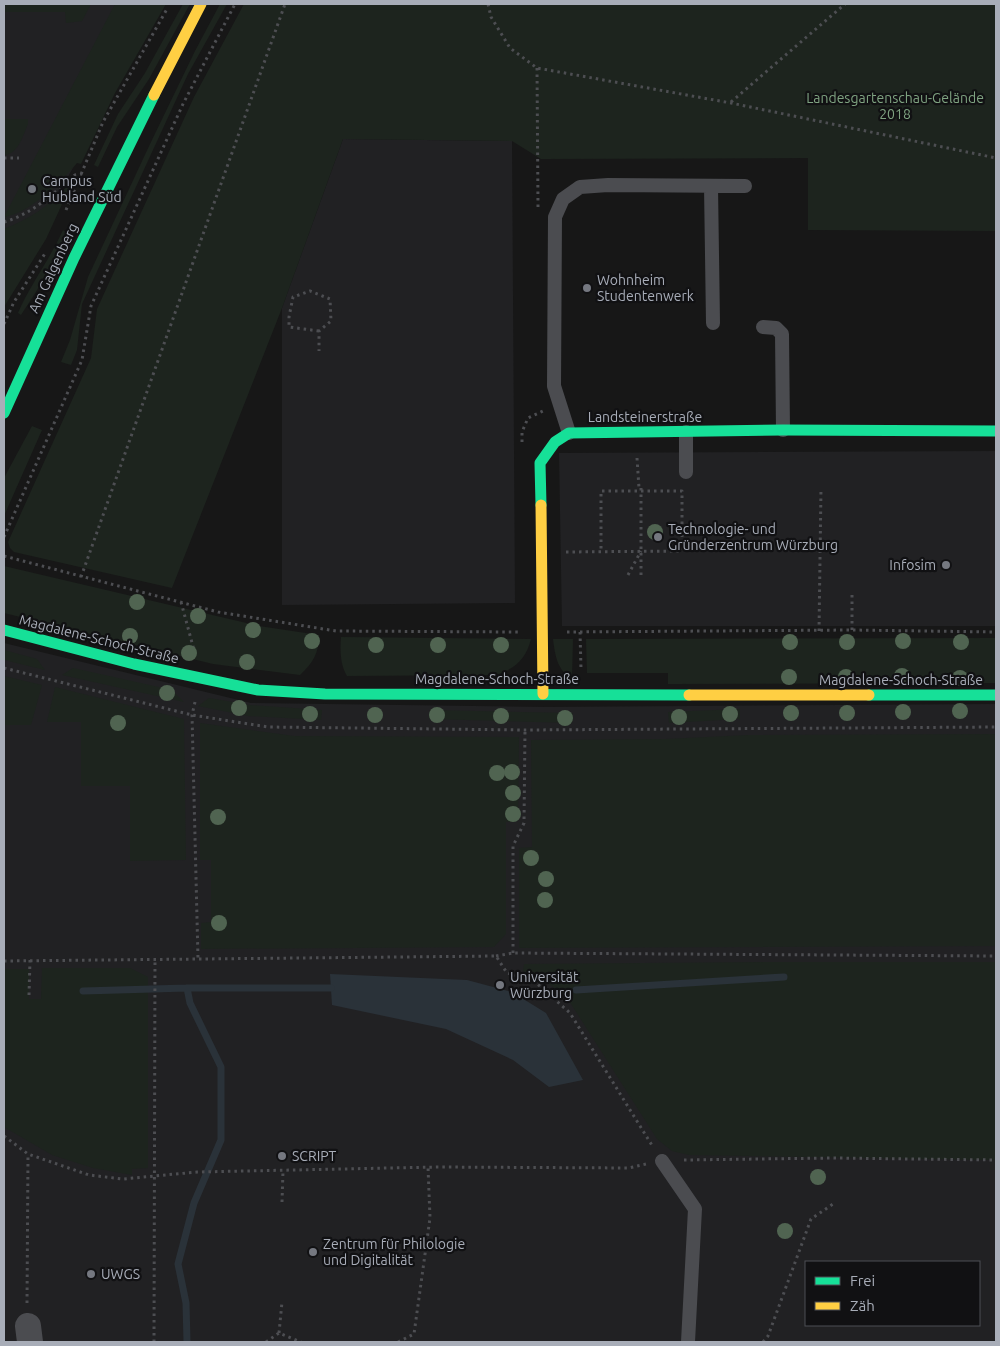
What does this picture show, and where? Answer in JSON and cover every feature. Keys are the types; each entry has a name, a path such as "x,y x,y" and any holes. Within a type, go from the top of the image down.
{"street":[{"name":"Am Galgenberg","path":"4,413 80,245 139,123 202,4"},
{"name":"Landsteinerstraße","path":"543,694 540,463 555,442 569,433 784,430 996,431"},
{"name":"Magdalene-Schoch-Straße","path":"4,630 134,664 258,690 325,694 996,695"}],"lane":[{"path":"569,433 554,386 555,217 563,200 580,187 608,185 745,186"},
{"path":"711,186 713,323"},
{"path":"763,327 776,328 782,334 784,430"},
{"path":"686,432 686,472"},
{"path":"662,1161 695,1209 688,1342"}],"path":[{"path":"62,218 104,122 170,4"},
{"path":"4,537 82,360 91,306 183,104 235,4"},
{"path":"81,578 285,4"},
{"path":"488,4 491,17 510,48 537,68 731,103 996,158"},
{"path":"731,103 845,4"},
{"path":"4,158 19,158"},
{"path":"4,222 18,218 44,202 75,174 82,174"},
{"path":"4,324 14,302 51,244"},
{"path":"310,291 330,299 331,321 319,331 289,327 288,317 293,298 310,291"},
{"path":"319,331 319,351"},
{"path":"637,458 640,489 641,574"},
{"path":"819,631 820,488"},
{"path":"580,552 682,551 682,491 640,489 600,491 601,551"},
{"path":"628,574 641,551"},
{"path":"4,556 81,578 218,612 336,631 852,630 996,632"},
{"path":"852,594 852,630"},
{"path":"181,602 201,678 192,715 198,959"},
{"path":"580,632 582,694"},
{"path":"513,953 513,846 524,823 525,730"},
{"path":"4,961 496,956 513,953 996,956"},
{"path":"496,956 507,973 533,980 570,1013 662,1161"},
{"path":"154,1342 155,959"},
{"path":"29,995 30,960"},
{"path":"4,1136 28,1154 89,1175 123,1179 197,1172 283,1170 428,1167 629,1168 662,1161 833,1158 996,1160"},
{"path":"28,1154 29,1334"},
{"path":"398,1342 414,1334 430,1218 428,1167"},
{"path":"282,1202 283,1170"},
{"path":"763,1342 768,1336 810,1218 833,1204"},
{"path":"266,1342 279,1333 282,1302"},
{"path":"279,1333 302,1342"}],"shaded area":[{"name":"Campus Hubland Süd","path":"4,4 163,4 4,293"},
{"path":"343,139 512,141 515,603 282,605 282,308"},
{"path":"996,451 996,626 562,626 559,453"},
{"name":"Universität Würzburg","path":"4,643 251,703 547,707 996,704 996,1342 4,1342"},
{"path":"330,974 467,980 512,992 546,1013 583,1080 549,1087 513,1060 446,1029 332,1005"}],"green space":[{"path":"4,4 91,4 82,21 66,23 65,12 4,12"},
{"path":"115,4 166,4 115,93 81,164 77,163 53,188 34,204 14,215 4,217"},
{"path":"183,4 190,4 149,79 117,127 98,167 94,165 118,114 145,73"},
{"path":"220,4 227,4 188,74 82,304 77,350 71,365 61,362 70,340 88,277 150,144"},
{"name":"Landesgartenschau-Gelände 2018","path":"244,4 996,4 996,231 808,230 808,158 541,159 512,141 343,139 282,308 172,588 14,552 8,542 91,358 97,309 194,97"},
{"path":"4,119 28,119 28,124 22,139 13,152 4,155"},
{"path":"71,184 70,187 46,239 4,307 4,229 39,211"},
{"path":"63,230 67,233 57,254 21,315 18,313"},
{"path":"32,426 42,430 4,516 4,478"},
{"path":"4,566 259,626 319,635 318,647 312,662 300,675 213,664 4,613"},
{"path":"341,637 531,639 523,658 509,670 496,675 347,676 342,662"},
{"path":"996,638 996,683 668,684 668,673 587,673 586,639"},
{"path":"553,639 573,639 572,679 560,667"},
{"path":"4,650 37,659 45,670 4,660"},
{"path":"73,668 172,690 184,702 62,675"},
{"path":"4,676 42,685 31,725 4,725"},
{"path":"55,687 184,719 186,860 130,861 130,786 81,786 81,722 47,722"},
{"path":"209,698 250,705 322,710 321,720 248,716 198,706"},
{"path":"740,709 740,719 669,723 668,712"},
{"path":"430,710 573,713 572,723 429,719"},
{"path":"200,723 294,736 519,737 518,821 506,822 506,934 494,947 201,949 201,923 211,922 211,860 200,860"},
{"path":"996,734 996,946 519,948 519,848 532,847 531,740 666,739 748,735"},
{"path":"996,962 996,1160 689,1155 672,1151 657,1139 566,996 542,979 523,971 524,964"},
{"path":"42,968 130,968 148,977 148,1168 132,1169 132,1175 93,1168 52,1155 4,1127 4,969 29,969 29,999 41,999"}],"waterway":[{"path":"576,990 784,977"},
{"path":"83,991 187,988 331,988"},
{"path":"187,988 190,1003 221,1067 221,1140 194,1203 178,1264 186,1303 187,1342"}],"traffic: fast":[{"path":"4,413 74,258 154,95"},
{"path":"541,505 540,463 555,442 569,433 783,430 996,431"},
{"path":"4,630 134,664 258,690 325,694 689,695"},
{"path":"869,695 996,695"}],"traffic: slow":[{"path":"154,95 201,4"},
{"path":"541,505 543,694"},
{"path":"689,695 869,695"}],"place":[{"name":"Campus Hubland Süd","path":"32,189"},
{"name":"Wohnheim Studentenwerk","path":"587,288"},
{"name":"Technologie- und Gründerzentrum Würzburg","path":"658,537"},
{"name":"Infosim","path":"946,565"},
{"name":"Universität Würzburg","path":"500,985"},
{"name":"SCRIPT","path":"282,1156"},
{"name":"Zentrum für Philologie und Digitalität","path":"313,1252"},
{"name":"UWGS","path":"91,1274"}]}
